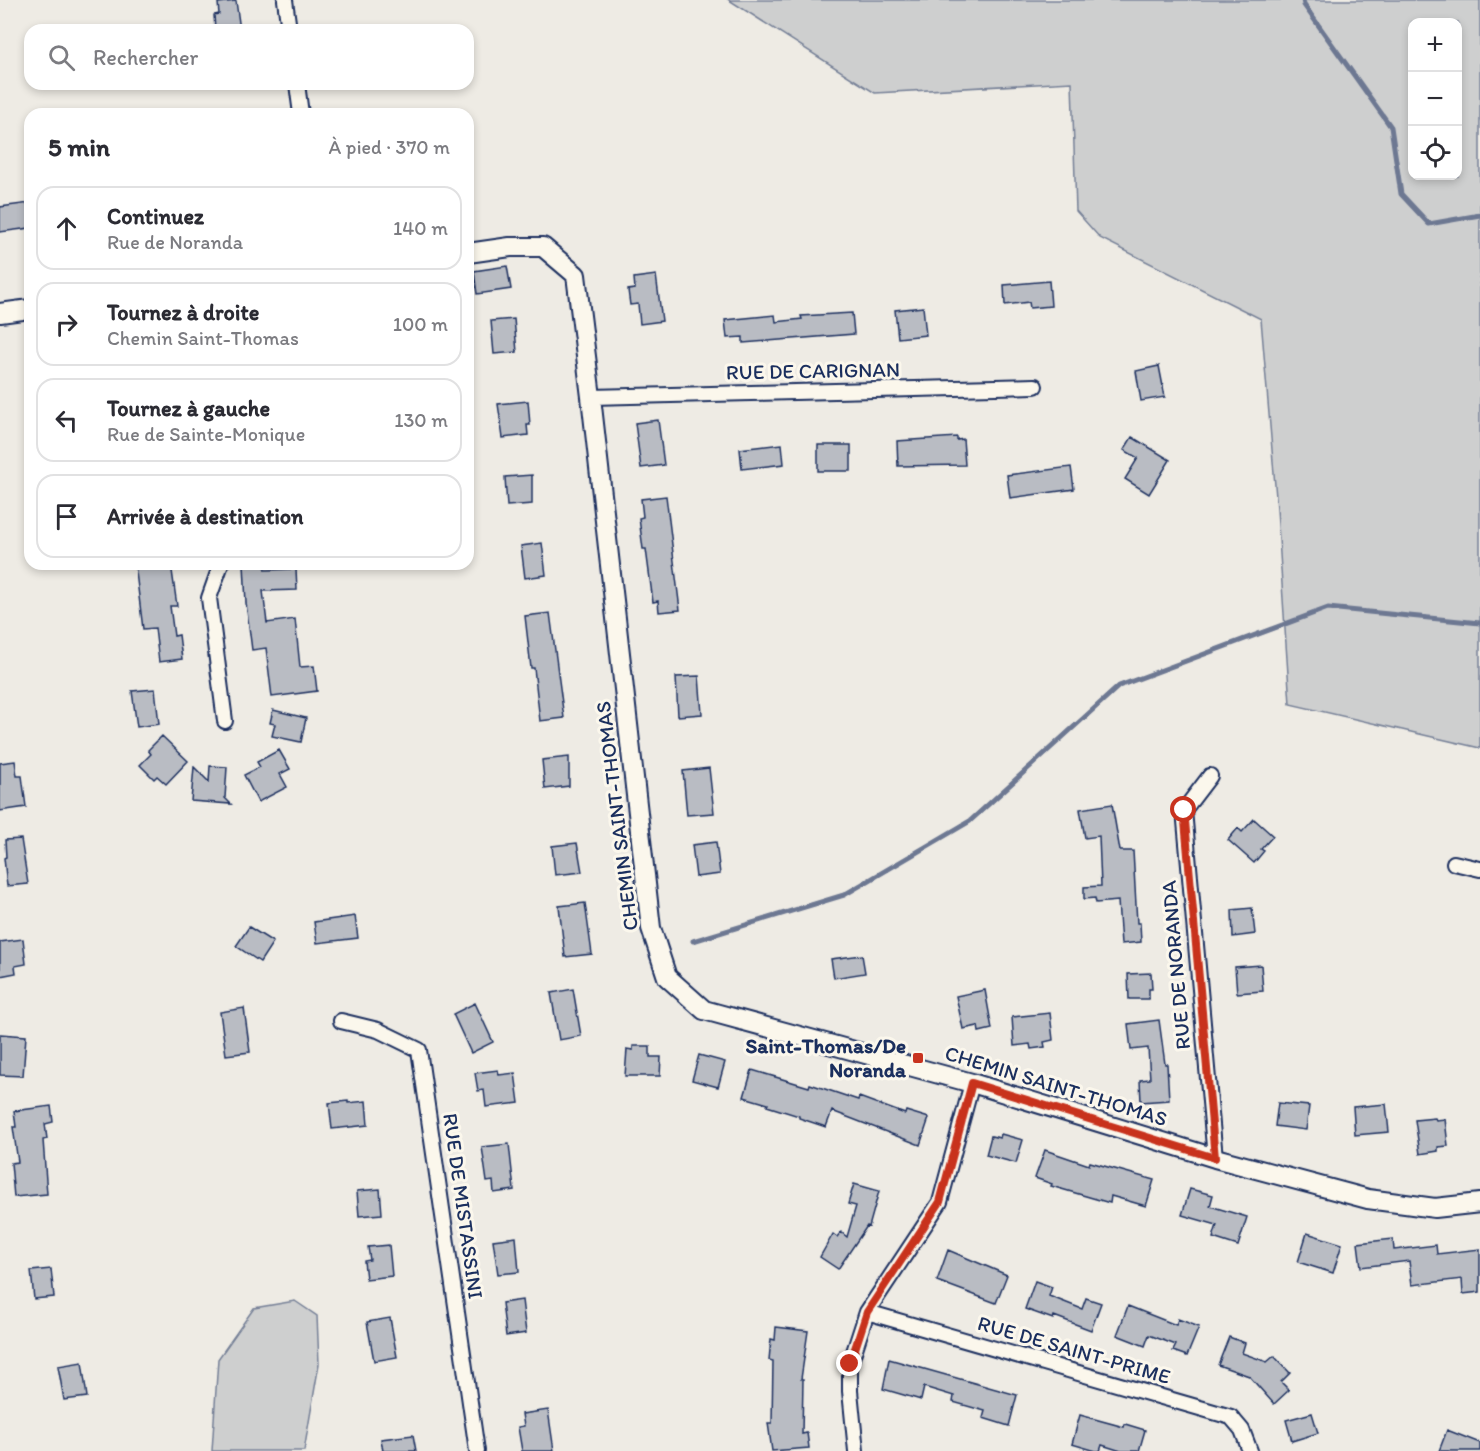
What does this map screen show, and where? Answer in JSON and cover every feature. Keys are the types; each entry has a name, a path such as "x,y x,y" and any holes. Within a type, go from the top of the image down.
{"street":[{"path":"285,0 288,24"},
{"path":"298,90 300,108"},
{"name":"CHEMIN SAINT-THOMAS","path":"474,252 510,247 543,247 576,275 651,928 667,977 704,1010 972,1083 1215,1158 1368,1198 1435,1208 1480,1203"},
{"path":"0,313 24,310"},
{"name":"RUE DE CARIGNAN","path":"591,397 1035,386"},
{"path":"219,570 208,598 225,721"},
{"name":"RUE DE NORANDA","path":"1210,776 1184,810 1215,1158"},
{"path":"1454,863 1480,869"},
{"name":"RUE DE MISTASSINI","path":"341,1021 378,1030 419,1050 477,1451"},
{"path":"856,1451 850,1402 850,1364 867,1312 940,1202 972,1083"},
{"name":"RUE DE SAINT-PRIME","path":"867,1312 1231,1418 1242,1430 1251,1451"}],"shaded area":[{"path":"729,0 1480,0 1480,748 1290,704 1261,319 1100,238 1076,211 1072,82 875,93"},
{"path":"295,1301 317,1316 319,1364 304,1451 212,1451 218,1359 254,1308"}],"building":[{"path":"236,1 239,24 215,24 214,15 219,14 218,3"},
{"path":"24,204 24,229 0,232 0,207"},
{"path":"507,266 511,289 477,294 474,271"},
{"path":"656,275 662,321 640,324 638,304 630,305 628,290 635,289 634,278"},
{"path":"1049,281 1051,306 1030,308 1029,302 1005,305 1004,285"},
{"path":"923,307 926,335 898,338 895,310"},
{"path":"852,313 854,334 743,343 743,337 727,338 725,320 775,315 776,322 802,319 801,316"},
{"path":"514,319 517,352 494,354 491,321"},
{"path":"1159,366 1165,397 1141,401 1136,371"},
{"path":"528,401 530,425 527,425 528,435 503,438 498,404"},
{"path":"658,420 664,465 641,468 635,423"},
{"path":"957,437 957,440 963,439 965,465 898,466 897,441"},
{"path":"1132,437 1170,460 1149,494 1125,479 1138,458 1124,450"},
{"path":"782,444 784,464 742,469 740,449"},
{"path":"818,445 851,445 851,471 818,471"},
{"path":"1071,467 1074,489 1010,498 1007,475"},
{"path":"532,475 532,504 507,506 505,477"},
{"path":"666,496 680,610 659,612 658,601 653,602 646,549 643,549 639,518 643,517 641,499"},
{"path":"542,543 546,575 525,578 521,546"},
{"path":"136,570 172,570 177,606 170,606 174,636 179,635 182,659 159,662 155,628 143,629"},
{"path":"244,570 296,570 297,590 263,591 267,623 295,619 300,667 314,666 317,691 272,697 266,648 252,650"},
{"path":"550,613 564,718 540,721 525,616"},
{"path":"699,676 702,714 678,716 676,677"},
{"path":"155,689 159,724 137,727 132,691"},
{"path":"273,710 306,718 301,742 272,736 275,724 270,723"},
{"path":"162,736 188,761 166,784 157,776 154,779 140,765 151,754 148,750"},
{"path":"279,750 290,769 280,774 287,787 258,802 244,775 260,767 257,762"},
{"path":"569,757 569,786 545,789 542,760"},
{"path":"15,761 17,776 22,776 26,807 0,811 0,763"},
{"path":"210,766 227,767 225,798 231,804 191,801 194,767 209,782"},
{"path":"709,768 714,813 687,815 683,771"},
{"path":"1112,804 1120,851 1133,851 1137,923 1140,923 1141,942 1121,944 1118,901 1096,903 1095,898 1084,899 1084,887 1101,886 1099,836 1085,838 1080,809"},
{"path":"1254,819 1273,836 1261,849 1264,851 1254,863 1228,840 1238,828 1242,832"},
{"path":"21,839 28,884 7,886 5,840"},
{"path":"716,842 720,874 696,877 692,845"},
{"path":"577,843 582,872 555,875 552,846"},
{"path":"585,903 592,954 565,957 559,906"},
{"path":"1252,908 1255,934 1233,937 1232,910"},
{"path":"355,916 358,938 317,943 314,922"},
{"path":"249,927 273,942 260,962 236,946"},
{"path":"23,939 26,964 15,966 16,973 0,976 0,942"},
{"path":"862,955 865,973 834,978 831,959"},
{"path":"1261,965 1263,991 1237,993 1235,967"},
{"path":"1151,973 1152,989 1149,989 1149,999 1129,999 1128,974"},
{"path":"573,989 581,1036 559,1040 551,993"},
{"path":"985,990 992,1029 979,1032 978,1026 963,1029 956,996"},
{"path":"475,1003 493,1042 471,1053 453,1014"},
{"path":"244,1008 250,1052 226,1055 220,1012"},
{"path":"1050,1013 1053,1040 1044,1042 1045,1047 1031,1049 1030,1044 1014,1046 1012,1017"},
{"path":"1159,1020 1165,1064 1167,1064 1169,1100 1141,1102 1140,1080 1150,1079 1148,1048 1131,1050 1128,1024"},
{"path":"0,1034 26,1036 23,1076 0,1075"},
{"path":"633,1046 650,1046 650,1057 661,1057 660,1076 625,1076 627,1049 633,1050"},
{"path":"699,1055 725,1062 718,1087 692,1080"},
{"path":"498,1070 499,1075 515,1073 519,1103 486,1107 484,1090 478,1091 475,1073"},
{"path":"752,1070 809,1087 810,1084 858,1100 859,1097 905,1114 906,1111 929,1118 920,1145 832,1111 826,1127 744,1097"},
{"path":"348,1101 348,1103 366,1101 368,1125 332,1129 329,1103"},
{"path":"1278,1103 1309,1106 1306,1130 1275,1126"},
{"path":"1386,1104 1389,1132 1355,1135 1353,1107"},
{"path":"51,1106 53,1122 45,1124 47,1139 43,1140 47,1194 14,1197 11,1163 18,1162 13,1127 16,1127 14,1111"},
{"path":"1435,1118 1436,1120 1445,1119 1448,1146 1438,1147 1438,1151 1420,1154 1415,1120"},
{"path":"1001,1134 1023,1140 1016,1163 986,1155 991,1136 1000,1138"},
{"path":"509,1144 514,1190 494,1193 493,1181 487,1182 482,1147"},
{"path":"1045,1150 1089,1165 1090,1162 1154,1180 1146,1206 1111,1196 1110,1203 1051,1186 1052,1184 1035,1178"},
{"path":"854,1184 879,1191 869,1227 867,1226 838,1269 820,1257 833,1234 837,1237 841,1232 847,1237 856,1206 848,1204"},
{"path":"380,1189 382,1214 359,1216 357,1191"},
{"path":"1190,1189 1213,1195 1210,1206 1247,1217 1238,1246 1213,1238 1217,1225 1182,1215"},
{"path":"1307,1233 1342,1244 1333,1273 1298,1262"},
{"path":"516,1237 519,1272 498,1274 493,1240"},
{"path":"1393,1239 1394,1250 1436,1245 1437,1254 1480,1249 1480,1292 1463,1294 1462,1279 1412,1285 1409,1261 1361,1267 1358,1243"},
{"path":"389,1245 392,1276 366,1279 364,1261 370,1260 368,1247"},
{"path":"948,1250 1007,1275 996,1303 937,1281"},
{"path":"51,1269 54,1297 34,1299 31,1271"},
{"path":"1035,1281 1052,1287 1049,1296 1082,1309 1086,1298 1101,1303 1091,1330 1054,1316 1053,1319 1025,1309"},
{"path":"522,1300 526,1333 506,1336 502,1303"},
{"path":"1128,1306 1176,1325 1178,1319 1199,1327 1187,1356 1173,1351 1176,1345 1149,1335 1145,1346 1117,1335"},
{"path":"390,1318 397,1357 374,1361 367,1322"},
{"path":"776,1327 808,1331 801,1379 803,1379 802,1434 807,1433 809,1448 772,1451 768,1423 772,1423 773,1361 769,1360 771,1339 775,1340"},
{"path":"1229,1337 1245,1343 1242,1353 1267,1362 1274,1356 1290,1373 1281,1382 1289,1390 1274,1404 1249,1376 1218,1365"},
{"path":"889,1359 1017,1395 1009,1426 983,1418 985,1411 953,1402 954,1396 924,1387 921,1400 883,1389"},
{"path":"82,1362 87,1397 64,1400 58,1366"},
{"path":"548,1410 554,1451 522,1451 518,1427 524,1426 522,1414"},
{"path":"1312,1413 1318,1433 1292,1441 1286,1420"},
{"path":"1080,1415 1145,1430 1139,1451 1121,1451 1102,1445 1100,1451 1096,1451 1072,1444"},
{"path":"1447,1430 1480,1443 1480,1451 1439,1451"},
{"path":"413,1435 416,1451 383,1451 381,1439"}],"waterway":[{"path":"1303,0 1304,5 1391,127 1401,194 1429,224 1480,215"},
{"path":"693,941 844,895 970,821 1119,686 1328,608 1480,623"}],"place":[{"name":"Saint-Thomas/De Noranda","path":"918,1058"}],"route":[{"path":"850,1364 867,1312 940,1202 972,1083 1215,1158 1184,810"}]}
